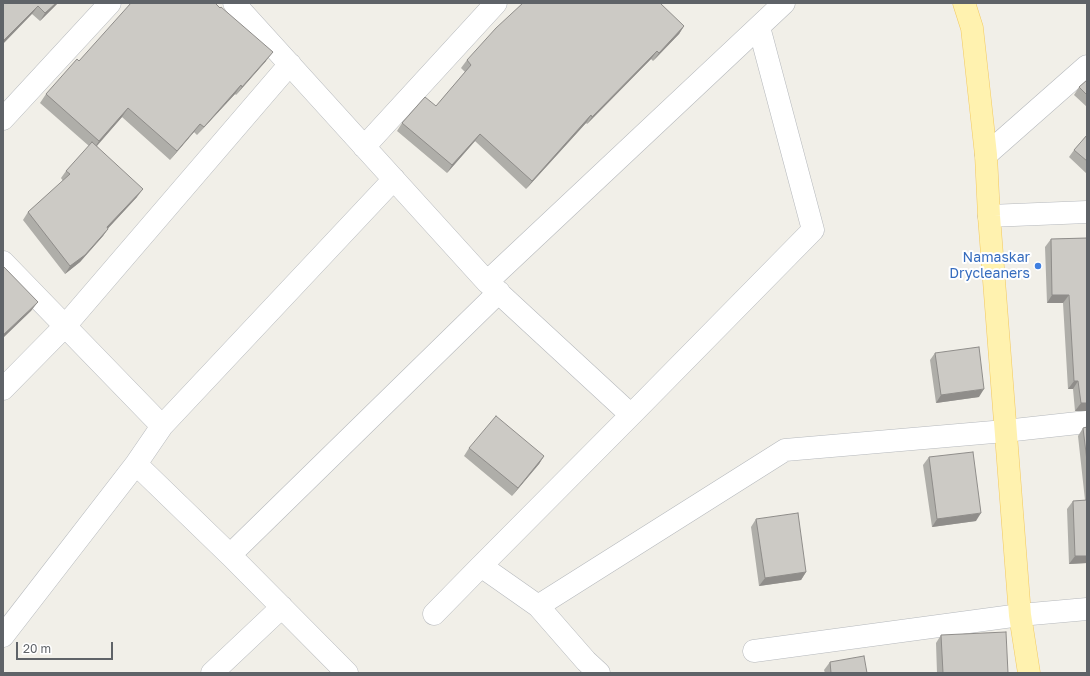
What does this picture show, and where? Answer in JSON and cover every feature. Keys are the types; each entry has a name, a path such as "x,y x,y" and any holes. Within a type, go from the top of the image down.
{"main road":[{"path":"964,3 972,28 986,155 989,216 1020,615 1029,673"}],"street":[{"path":"3,119 110,3"},
{"path":"364,147 496,3"},
{"path":"230,555 493,287 784,3"},
{"path":"237,4 364,147 493,287 631,415"},
{"path":"434,614 813,230 759,27"},
{"path":"3,389 65,326 290,64"},
{"path":"986,155 1087,66"},
{"path":"3,636 136,464 162,426 394,179"},
{"path":"989,216 1087,212"},
{"path":"3,262 162,426"},
{"path":"538,606 785,450 1005,431 1087,422"},
{"path":"136,464 230,555 347,673"},
{"path":"481,566 538,606 586,661 599,673"},
{"path":"212,673 282,607"},
{"path":"754,652 1020,615 1087,609"}],"building":[{"path":"3,3 56,3 45,13 38,6 3,41"},
{"path":"131,3 215,3 273,52 242,87 241,85 204,127 200,124 177,151 128,108 99,141 46,94 77,59 79,61"},
{"path":"523,3 660,3 684,26 659,53 657,51 592,117 591,115 532,181 480,134 452,165 402,123 425,97 436,106 471,65 467,60 496,28"},
{"path":"1087,80 1087,95 1079,87"},
{"path":"1087,135 1087,161 1074,150"},
{"path":"92,142 143,189 107,227 108,229 85,255 70,266 28,212 70,174 66,171"},
{"path":"1087,238 1087,403 1081,403 1078,381 1074,381 1069,295 1052,295 1051,239"},
{"path":"3,266 38,302 3,335"},
{"path":"979,347 984,389 941,395 935,353"},
{"path":"496,416 544,456 518,488 469,448"},
{"path":"1087,427 1087,461 1083,428"},
{"path":"973,452 981,513 937,519 929,457"},
{"path":"1087,500 1087,556 1075,556 1073,501"},
{"path":"798,513 806,572 765,578 756,519"},
{"path":"1006,632 1008,673 943,673 941,635"},
{"path":"864,656 867,673 831,673 830,662"}],"place":[{"name":"Namaskar Drycleaners","path":"1038,266"}]}
